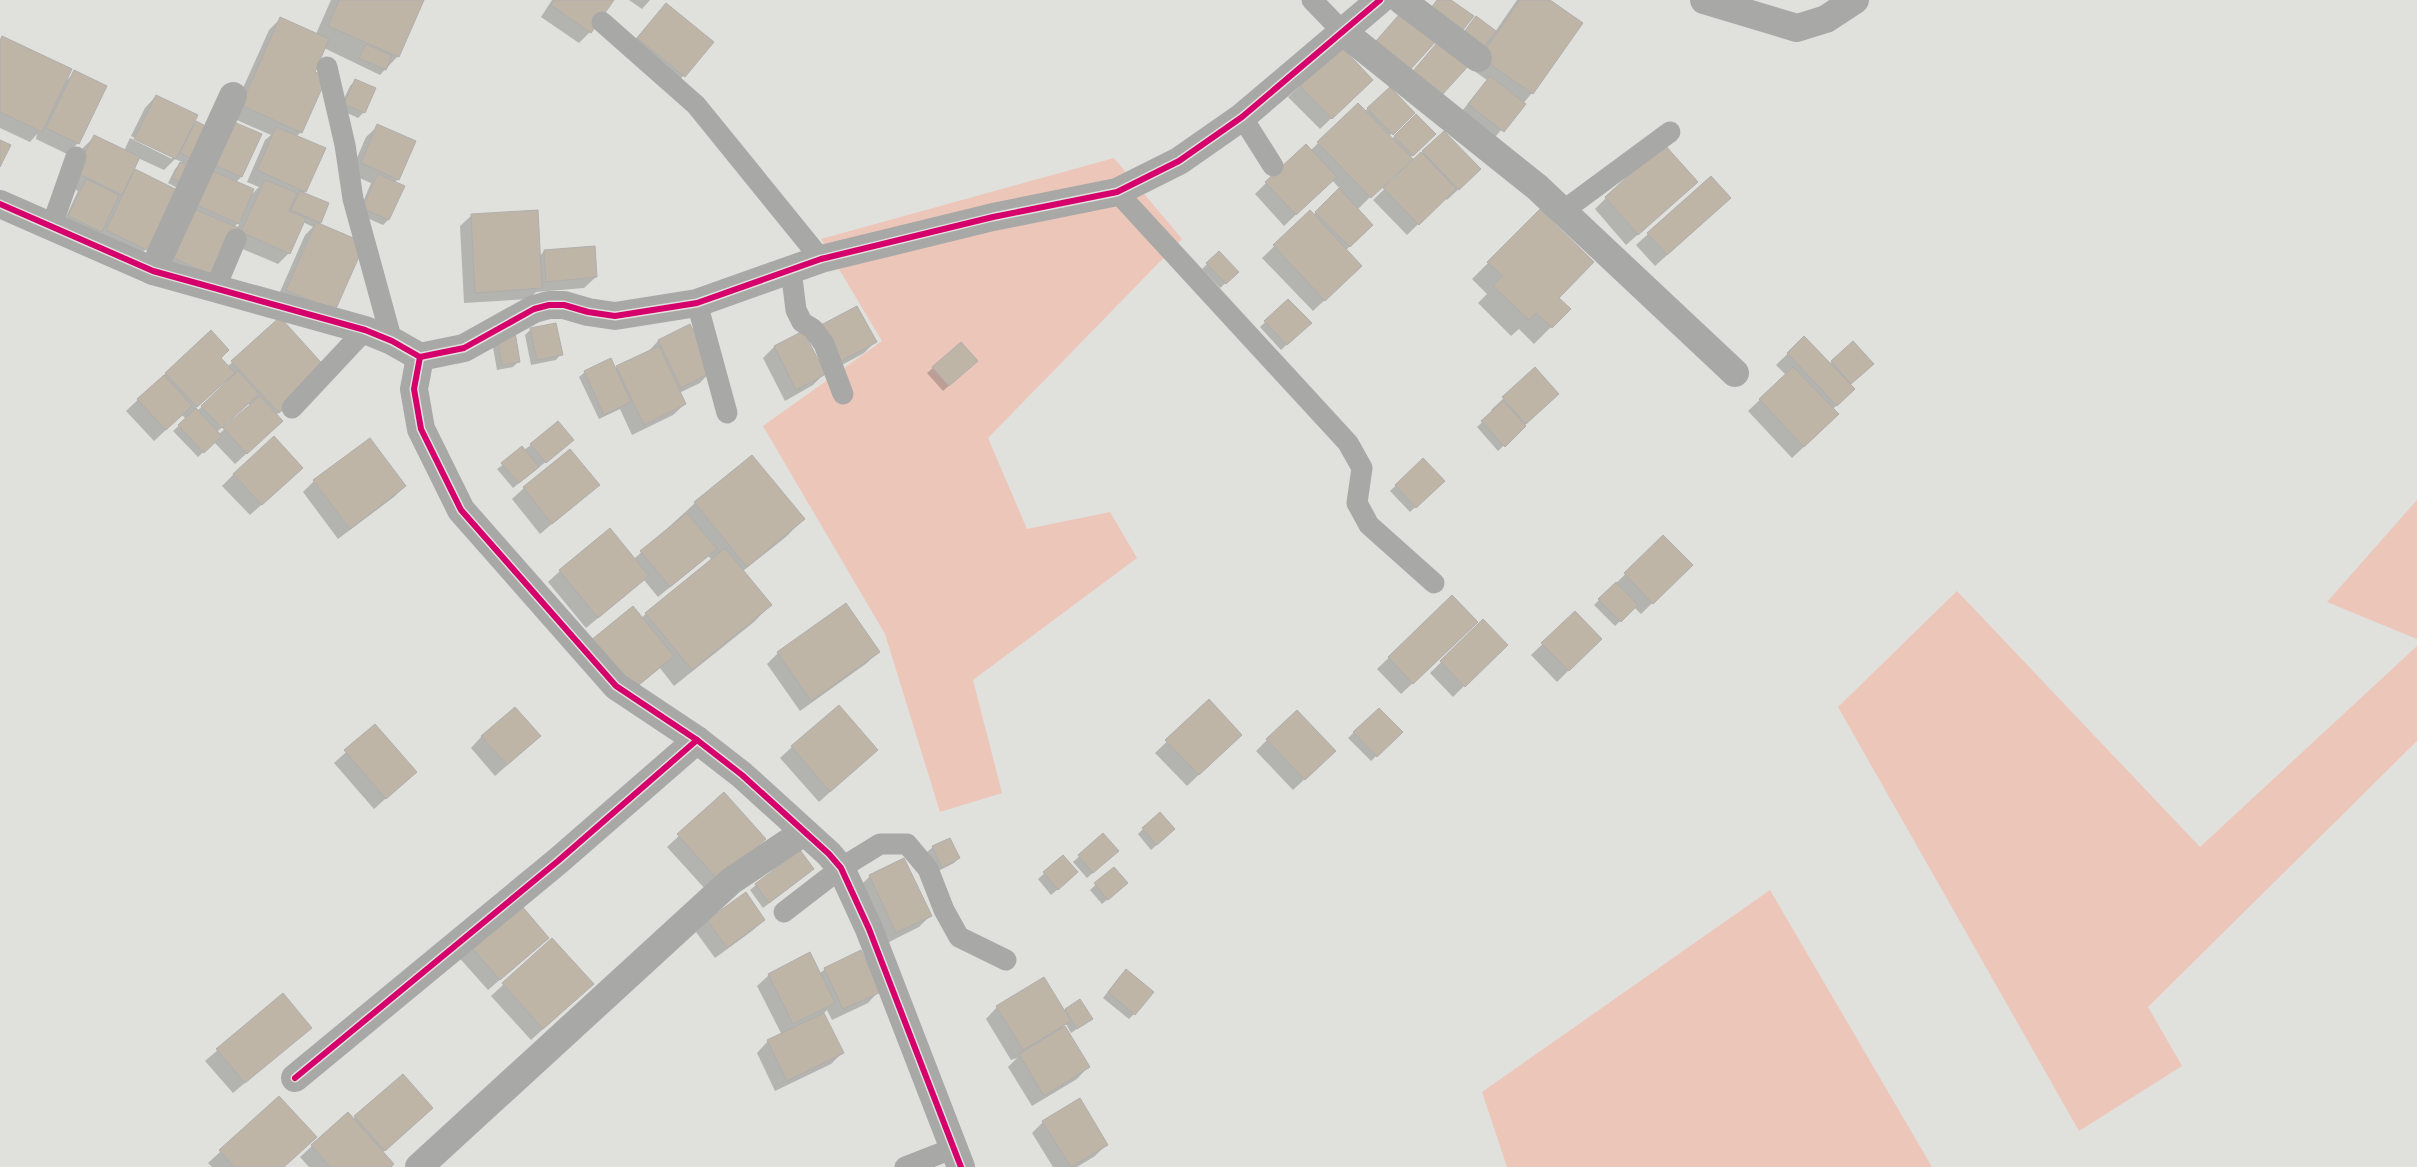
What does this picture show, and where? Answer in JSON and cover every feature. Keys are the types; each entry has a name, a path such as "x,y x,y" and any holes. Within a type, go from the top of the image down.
{"street":[{"path":"0,204 152,271 365,330 392,341 420,357 464,348 534,309 549,305 564,305 588,312 615,316 697,303 821,259 992,217 1117,192 1179,162 1242,117 1380,0"},
{"path":"1401,0 1478,58"},
{"path":"1704,0 1797,28 1826,19 1855,0"},
{"path":"1342,32 1537,187 1735,373"},
{"path":"152,271 233,96"},
{"path":"420,357 414,389 421,429 461,510 616,686 697,740 742,775 829,854 841,868 869,929 957,1157"},
{"path":"295,1078 558,861 697,740"},
{"path":"419,1167 731,881 804,832"}],"lane":[{"path":"1312,0 1342,32"},
{"path":"602,22 696,105 821,259"},
{"path":"327,67 345,145 353,199 386,313 392,341"},
{"path":"1242,117 1273,166"},
{"path":"1563,211 1670,132"},
{"path":"51,228 76,156"},
{"path":"1117,192 1348,443 1362,468 1357,503 1369,525 1434,583"},
{"path":"216,289 236,239"},
{"path":"791,270 796,310 802,322 813,329 824,344 843,394"},
{"path":"697,303 727,413"},
{"path":"292,408 365,330"},
{"path":"784,912 841,868 880,844 907,844 928,869 944,910 959,937 1006,960"},
{"path":"905,1167 957,1157"}],"shaded area":[{"path":"1114,158 1182,239 988,438 1027,529 1110,512 1137,558 973,680 1002,793 940,812 885,634 763,426 882,341 821,239"},
{"path":"2417,500 2417,639 2327,602"},
{"path":"1957,591 2200,847 2417,646 2417,741 2148,1007 2182,1066 2079,1131 1838,707"},
{"path":"1770,890 1932,1167 1507,1167 1482,1092"}],"building":[{"path":"339,0 424,0 399,57 328,26"},
{"path":"555,0 614,0 591,33 551,5"},
{"path":"1437,0 1451,0 1474,16 1459,35 1428,12"},
{"path":"1520,0 1550,0 1583,23 1533,94 1480,57"},
{"path":"666,3 714,42 685,77 637,38"},
{"path":"1404,9 1438,39 1409,71 1376,41"},
{"path":"1476,16 1496,31 1481,51 1461,36"},
{"path":"280,17 329,39 315,72 327,77 302,133 241,105"},
{"path":"2,36 72,69 42,132 0,112 0,41"},
{"path":"1442,37 1471,63 1441,96 1413,71"},
{"path":"366,44 392,56 386,70 359,58"},
{"path":"1340,45 1373,80 1332,119 1299,85"},
{"path":"74,70 107,86 79,144 46,128"},
{"path":"1490,76 1526,104 1504,132 1468,104"},
{"path":"355,79 376,88 365,113 344,104"},
{"path":"1390,87 1415,113 1393,135 1367,108"},
{"path":"156,95 198,115 176,159 134,139"},
{"path":"1358,103 1413,159 1371,198 1317,142"},
{"path":"1416,114 1436,134 1413,156 1394,136"},
{"path":"227,119 262,134 242,177 208,162"},
{"path":"196,121 215,131 200,163 180,153"},
{"path":"377,124 416,141 399,180 361,163"},
{"path":"276,127 326,148 306,192 257,170"},
{"path":"1444,131 1481,169 1459,190 1422,151"},
{"path":"94,135 140,157 122,195 75,172"},
{"path":"0,140 11,145 0,167"},
{"path":"1306,144 1337,177 1296,215 1265,182"},
{"path":"1664,144 1698,182 1638,235 1605,197"},
{"path":"1421,152 1456,189 1419,225 1383,188"},
{"path":"180,162 198,170 190,186 172,178"},
{"path":"203,167 254,189 239,224 188,201"},
{"path":"135,169 177,190 147,250 106,230"},
{"path":"378,174 405,186 389,220 362,208"},
{"path":"1711,176 1731,198 1667,255 1647,233"},
{"path":"86,179 119,195 102,232 68,216"},
{"path":"265,180 297,193 289,211 306,218 290,254 241,232"},
{"path":"1339,188 1373,225 1350,247 1315,212"},
{"path":"300,191 329,203 321,223 291,210"},
{"path":"187,206 239,228 217,277 166,255"},
{"path":"1540,209 1594,262 1559,298 1571,309 1552,328 1536,313 1529,320 1493,286 1503,276 1487,262"},
{"path":"538,210 542,288 475,293 471,214"},
{"path":"1310,210 1362,266 1325,301 1273,245"},
{"path":"316,222 365,243 335,311 286,290"},
{"path":"595,246 597,277 546,282 544,250"},
{"path":"1219,251 1239,272 1226,284 1206,263"},
{"path":"1288,299 1312,323 1287,345 1264,321"},
{"path":"857,306 877,342 841,361 821,325"},
{"path":"280,317 327,369 279,413 231,361"},
{"path":"556,323 563,355 537,360 530,328"},
{"path":"690,324 713,371 681,388 658,340"},
{"path":"211,330 229,350 221,358 235,373 197,407 165,373"},
{"path":"803,331 826,374 796,390 774,346"},
{"path":"515,332 520,362 502,365 497,335"},
{"path":"1804,336 1855,389 1837,406 1787,353"},
{"path":"1853,341 1874,364 1851,384 1831,361"},
{"path":"961,342 978,361 949,386 932,367"},
{"path":"659,346 686,404 644,425 616,366"},
{"path":"611,358 631,402 604,415 584,371"},
{"path":"1535,367 1559,394 1526,424 1502,397"},
{"path":"1793,367 1839,414 1804,447 1759,399"},
{"path":"238,371 259,394 222,428 201,406"},
{"path":"164,375 192,406 166,430 137,399"},
{"path":"260,396 283,421 247,454 223,428"},
{"path":"1503,401 1526,426 1505,447 1481,421"},
{"path":"196,408 222,436 204,453 178,425"},
{"path":"558,421 574,440 546,463 530,444"},
{"path":"274,436 303,468 262,505 233,474"},
{"path":"370,438 406,486 350,529 313,480"},
{"path":"522,446 539,467 519,483 501,463"},
{"path":"570,449 600,485 552,524 523,487"},
{"path":"752,455 805,519 747,567 694,502"},
{"path":"1423,458 1445,481 1416,508 1395,485"},
{"path":"687,513 717,549 670,587 640,551"},
{"path":"610,528 649,576 598,618 559,570"},
{"path":"1663,535 1693,565 1653,604 1624,573"},
{"path":"725,548 772,605 692,670 645,613"},
{"path":"1616,582 1638,605 1621,622 1598,599"},
{"path":"1452,595 1478,622 1413,684 1388,657"},
{"path":"846,603 880,652 811,701 777,652"},
{"path":"633,606 674,656 631,691 590,641"},
{"path":"1575,611 1602,639 1569,671 1541,643"},
{"path":"1483,619 1508,645 1465,687 1440,661"},
{"path":"1209,699 1242,735 1199,775 1165,740"},
{"path":"839,705 878,750 830,792 791,746"},
{"path":"515,707 541,736 507,765 481,736"},
{"path":"1379,708 1403,732 1377,757 1353,732"},
{"path":"1297,710 1336,751 1305,780 1266,739"},
{"path":"375,724 417,772 386,799 344,750"},
{"path":"724,792 766,839 719,881 677,834"},
{"path":"1160,812 1175,829 1157,845 1142,828"},
{"path":"1103,833 1119,851 1093,873 1078,855"},
{"path":"950,838 960,858 942,868 932,846"},
{"path":"800,850 814,869 769,903 755,884"},
{"path":"1063,855 1078,872 1058,890 1043,872"},
{"path":"904,858 932,916 896,933 869,875"},
{"path":"1114,867 1128,883 1108,900 1094,883"},
{"path":"746,892 765,920 727,948 707,920"},
{"path":"515,898 549,938 500,980 466,941"},
{"path":"552,938 594,984 543,1029 502,983"},
{"path":"861,950 881,992 843,1009 824,968"},
{"path":"810,952 835,1003 793,1024 768,974"},
{"path":"1126,969 1154,992 1135,1015 1108,992"},
{"path":"1044,977 1071,1021 1023,1050 996,1006"},
{"path":"283,993 312,1028 245,1083 216,1049"},
{"path":"1080,999 1093,1019 1077,1029 1065,1009"},
{"path":"824,1013 844,1053 787,1081 767,1040"},
{"path":"1065,1026 1090,1067 1044,1096 1019,1054"},
{"path":"403,1074 433,1108 385,1151 354,1116"},
{"path":"279,1096 317,1137 284,1167 234,1167 219,1150"},
{"path":"1080,1098 1108,1145 1071,1167 1042,1121"},
{"path":"348,1112 394,1164 391,1167 330,1167 311,1145"}],"cycle path":[{"path":"0,204 153,271 365,330 392,341 420,357 464,348 534,309 549,305 564,305 588,312 615,316 697,303 821,259 993,217 1117,192 1179,161 1242,117 1380,0"},
{"path":"420,357 414,389 421,429 461,510 616,686 697,740 742,775 829,854 841,868 869,929 961,1167"},
{"path":"295,1078 558,861 697,740"}]}
